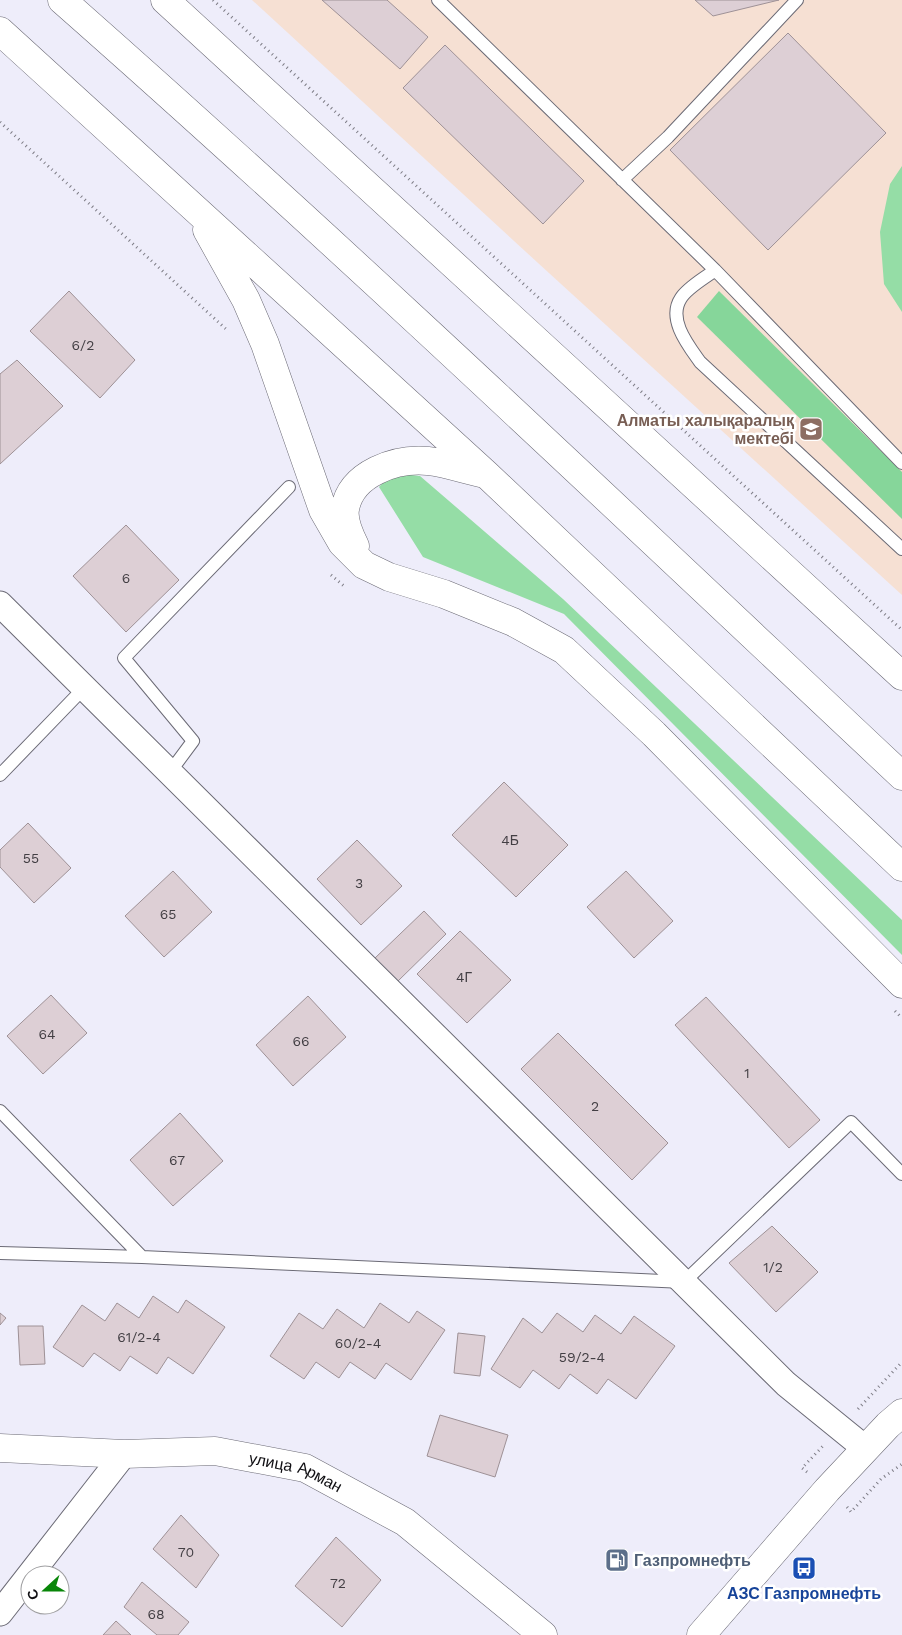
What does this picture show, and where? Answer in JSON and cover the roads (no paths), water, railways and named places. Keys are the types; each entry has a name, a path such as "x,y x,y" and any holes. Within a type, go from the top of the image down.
{"main road":[{"path":"62,0 197,120 531,427 902,776"},
{"path":"165,0 902,676"},
{"path":"0,31 486,474 902,867"},
{"path":"196,210 246,300 265,344 323,510 342,543 364,565 389,577 444,594 513,622 564,650 654,734 902,984"},
{"path":"364,565 349,534 345,510 353,490 373,471 396,462 428,461 486,474"},
{"path":"701,1635 866,1449 897,1420"},
{"name":"улица Арман","path":"0,1448 124,1454 215,1451 304,1468 405,1522 543,1635"}],"street":[{"path":"0,604 786,1384 866,1449"},
{"path":"0,1613 124,1454"}],"lane":[{"path":"438,0 715,270 902,463"},
{"path":"622,180 668,137 797,0"},
{"path":"715,270 681,298 677,311 678,323 684,339 700,362 902,549"},
{"path":"170,772 193,741 124,658 289,487"},
{"path":"0,776 85,687"},
{"path":"0,1110 142,1257"},
{"path":"0,1253 142,1257 684,1282 851,1122 902,1174"}],"place":[{"name":"Алматы халықаралық мектебі","path":"811,429"},
{"name":"Газпромнефть","path":"617,1560"},
{"name":"АЗС Газпромнефть","path":"804,1568"}]}
